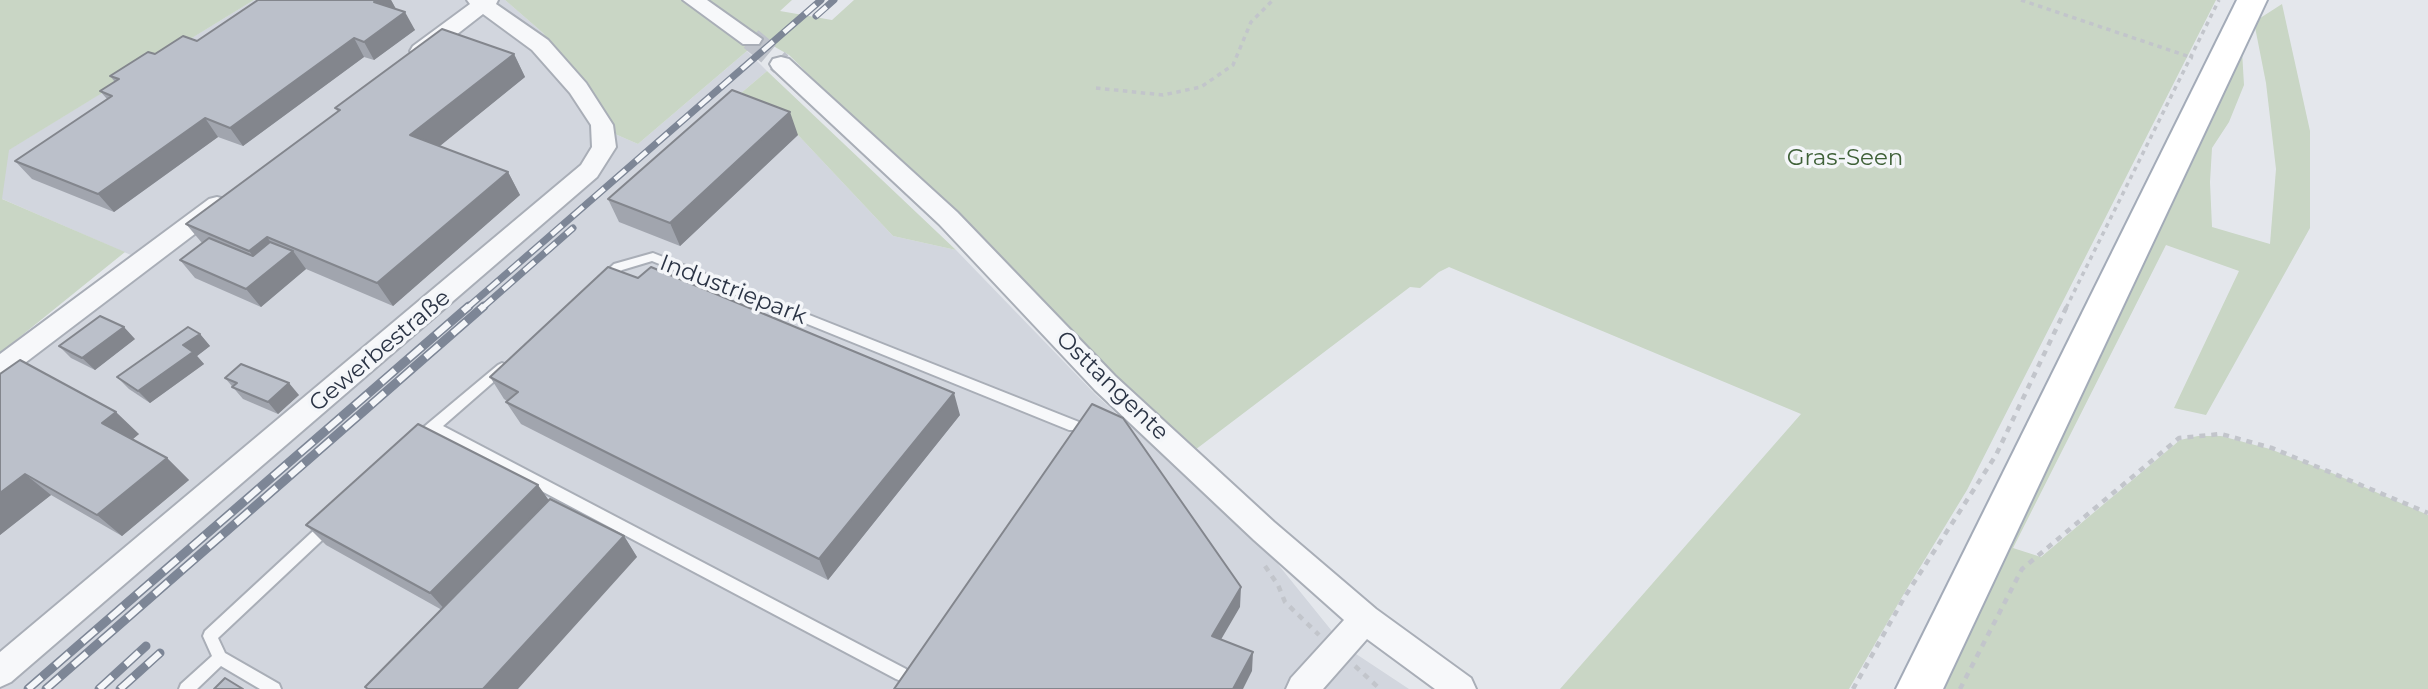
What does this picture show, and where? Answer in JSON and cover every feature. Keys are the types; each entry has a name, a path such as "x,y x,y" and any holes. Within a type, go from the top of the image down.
{"main road":[{"path":"1919,689 2252,0"}],"street":[{"path":"693,0 751,39"},
{"name":"Gewerbestraße","path":"0,672 589,171 604,147 602,125 578,88 540,45 482,1 406,62"},
{"name":"Osttangente","path":"781,64 948,218 1105,383 1264,531 1365,619 1460,689"},
{"path":"0,368 230,195"},
{"path":"1302,689 1365,619"}],"lane":[{"name":"Industriepark","path":"588,293 618,267 653,257 1074,426"},
{"path":"403,455 516,356"},
{"path":"433,427 901,674"},
{"path":"274,689 220,657 210,636 342,512"},
{"path":"186,689 220,657"}],"path":[{"path":"1096,88 1163,95 1201,87 1233,65 1251,22 1273,0"},
{"path":"2021,0 2191,57"},
{"path":"1853,689 1903,598 1996,455 2114,207 2219,0"},
{"path":"1960,689 2022,569 2179,438 2196,434 2221,434 2272,448 2428,513"}],"shaded area":[{"path":"254,0 505,0 543,33 615,134 638,144 747,51 767,71 728,104 798,135 893,236 956,250 1096,395 1264,547 1344,646 1409,689 0,689 0,374 147,262 0,198 0,155"}],"green space":[{"path":"0,0 254,0 9,150 2,199 125,252 0,353"},
{"name":"Gras-Seen","path":"505,0 792,0 780,11 832,20 854,0 2216,0 1967,490 1849,689 1560,689 1801,414 1449,267 1420,288 1410,287 1191,453 789,55 761,39 638,144 615,134 543,33"},
{"path":"2282,4 2310,131 2310,228 2206,415 2174,408 2239,271 2166,245 2013,548 2041,557 2180,440 2198,436 2221,436 2270,449 2428,515 2428,689 1938,689 2242,51 2244,85 2229,122 2212,148 2212,227 2270,244 2276,169 2266,83 2254,22"},
{"path":"767,71 956,250 893,236 798,135 740,113 727,105"}],"building":[{"path":"258,0 377,0 374,2 405,12 364,42 354,38 230,128 205,118 98,194 15,161 112,96 100,91 119,79 110,76 148,52 155,54 183,36 197,41"},
{"path":"442,29 514,54 410,135 508,172 377,283 267,237 249,251 186,224 340,110 335,108"},
{"path":"732,90 790,112 670,223 608,199"},
{"path":"209,238 253,256 270,242 293,251 246,289 180,260"},
{"path":"608,267 638,278 651,267 954,393 819,559 506,402 518,392 490,377"},
{"path":"100,316 124,327 82,358 59,346"},
{"path":"188,327 200,334 183,345 193,352 138,391 117,377"},
{"path":"20,360 116,412 102,423 167,458 97,515 25,474 0,493 0,374"},
{"path":"241,364 289,383 268,402 232,387 237,383 225,378"},
{"path":"1092,404 1123,418 1241,587 1212,636 1253,652 1233,689 894,689"},
{"path":"418,424 538,485 430,593 306,525"},
{"path":"550,499 624,536 483,689 365,687"},
{"path":"225,678 243,689 214,689"}],"tunnel":[{"path":"751,39 781,64"}],"railway":[{"path":"467,308 821,0"},
{"path":"816,16 834,0"},
{"path":"482,308 573,228"},
{"path":"28,689 469,306"},
{"path":"46,689 484,306"},
{"path":"99,689 146,646"},
{"path":"120,689 160,653"}]}
